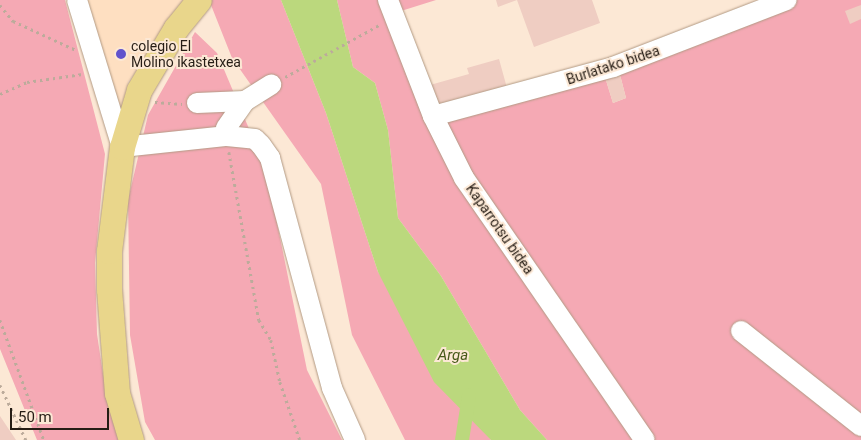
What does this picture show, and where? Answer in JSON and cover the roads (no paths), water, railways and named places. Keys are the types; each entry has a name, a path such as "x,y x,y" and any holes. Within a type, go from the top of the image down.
{"main road":[{"path":"131,440 117,393 109,289 109,251 122,147 139,90 176,28 199,0"}],"street":[{"path":"77,0 122,147 227,132 255,139 270,158 332,388 355,440"},
{"name":"Kaparrotsu bidea","path":"388,0 433,116 464,178 645,440"},
{"name":"Burlatako bidea","path":"433,116 613,67 787,0"},
{"path":"227,132 245,101 271,85"},
{"path":"197,103 245,101"},
{"path":"741,331 861,426"}],"water":[{"name":"Arga","path":"281,0 337,0 353,67 375,83 388,130 398,218 441,276 520,410 547,440 491,440 434,382 378,272 326,113"}],"waterway":[{"path":"462,440 469,396"}],"place":[{"name":"colegio El Molino ikastetxea","path":"121,54"}]}
